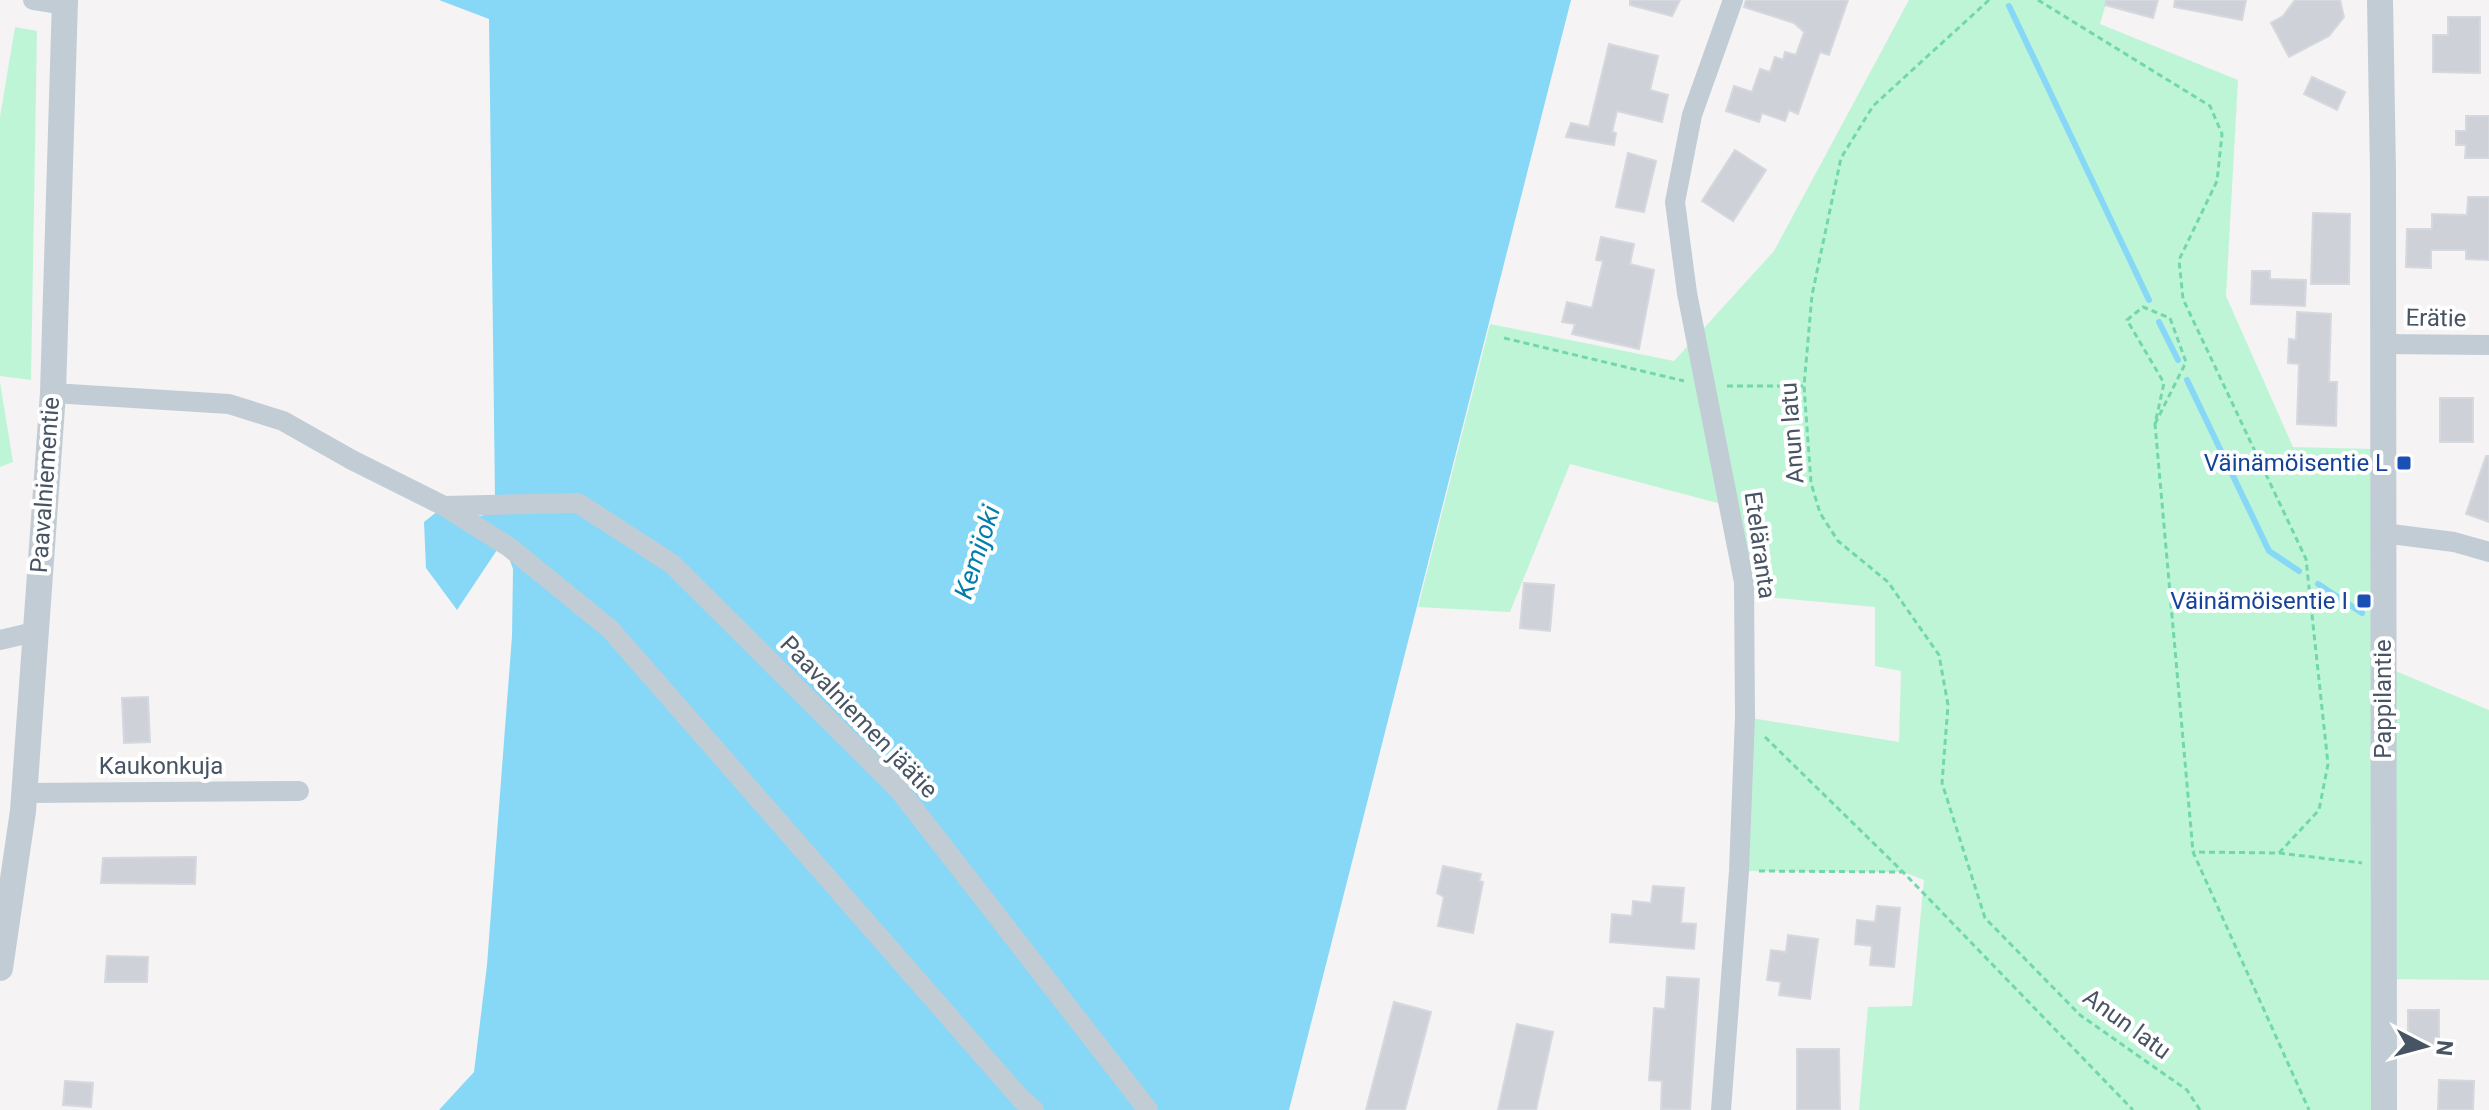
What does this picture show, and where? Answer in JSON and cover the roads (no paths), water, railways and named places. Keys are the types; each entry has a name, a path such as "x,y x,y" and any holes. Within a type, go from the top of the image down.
{"street":[{"path":"33,0 64,2"},
{"name":"Eteläranta","path":"1721,1110 1739,871 1745,717 1744,582 1687,293 1675,202 1692,115 1733,0"},
{"name":"Pappilantie","path":"2380,0 2384,1110"},
{"name":"Paavalniementie","path":"0,968 25,793 53,393 64,2"},
{"name":"Erätie","path":"2383,344 2489,345"},
{"name":"Paavalniemen jäätie","path":"53,393 229,404 283,421 444,506 509,547 610,629 1021,1099 1034,1110"},
{"name":"Paavalniemen jäätie","path":"444,506 578,503 672,564 900,791 1148,1110"},
{"path":"2383,533 2454,542 2489,552"},
{"path":"0,640 34,632"},
{"name":"Kaukonkuja","path":"25,793 299,791"}],"water":[{"name":"Kemijoki","path":"439,0 1571,0 1289,1110 439,1110 474,1072 487,965 512,636 513,569 508,555 497,550 457,610 426,568 424,522 444,506 457,512 482,516 495,497 489,19"}],"waterway":[{"path":"2009,6 2149,300"},
{"path":"2159,322 2178,360"},
{"path":"2187,380 2269,551 2299,571"},
{"path":"2318,584 2362,613"}],"place":[{"name":"Väinämöisentie L","path":"2404,463"},
{"name":"Väinämöisentie I","path":"2364,601"}]}
